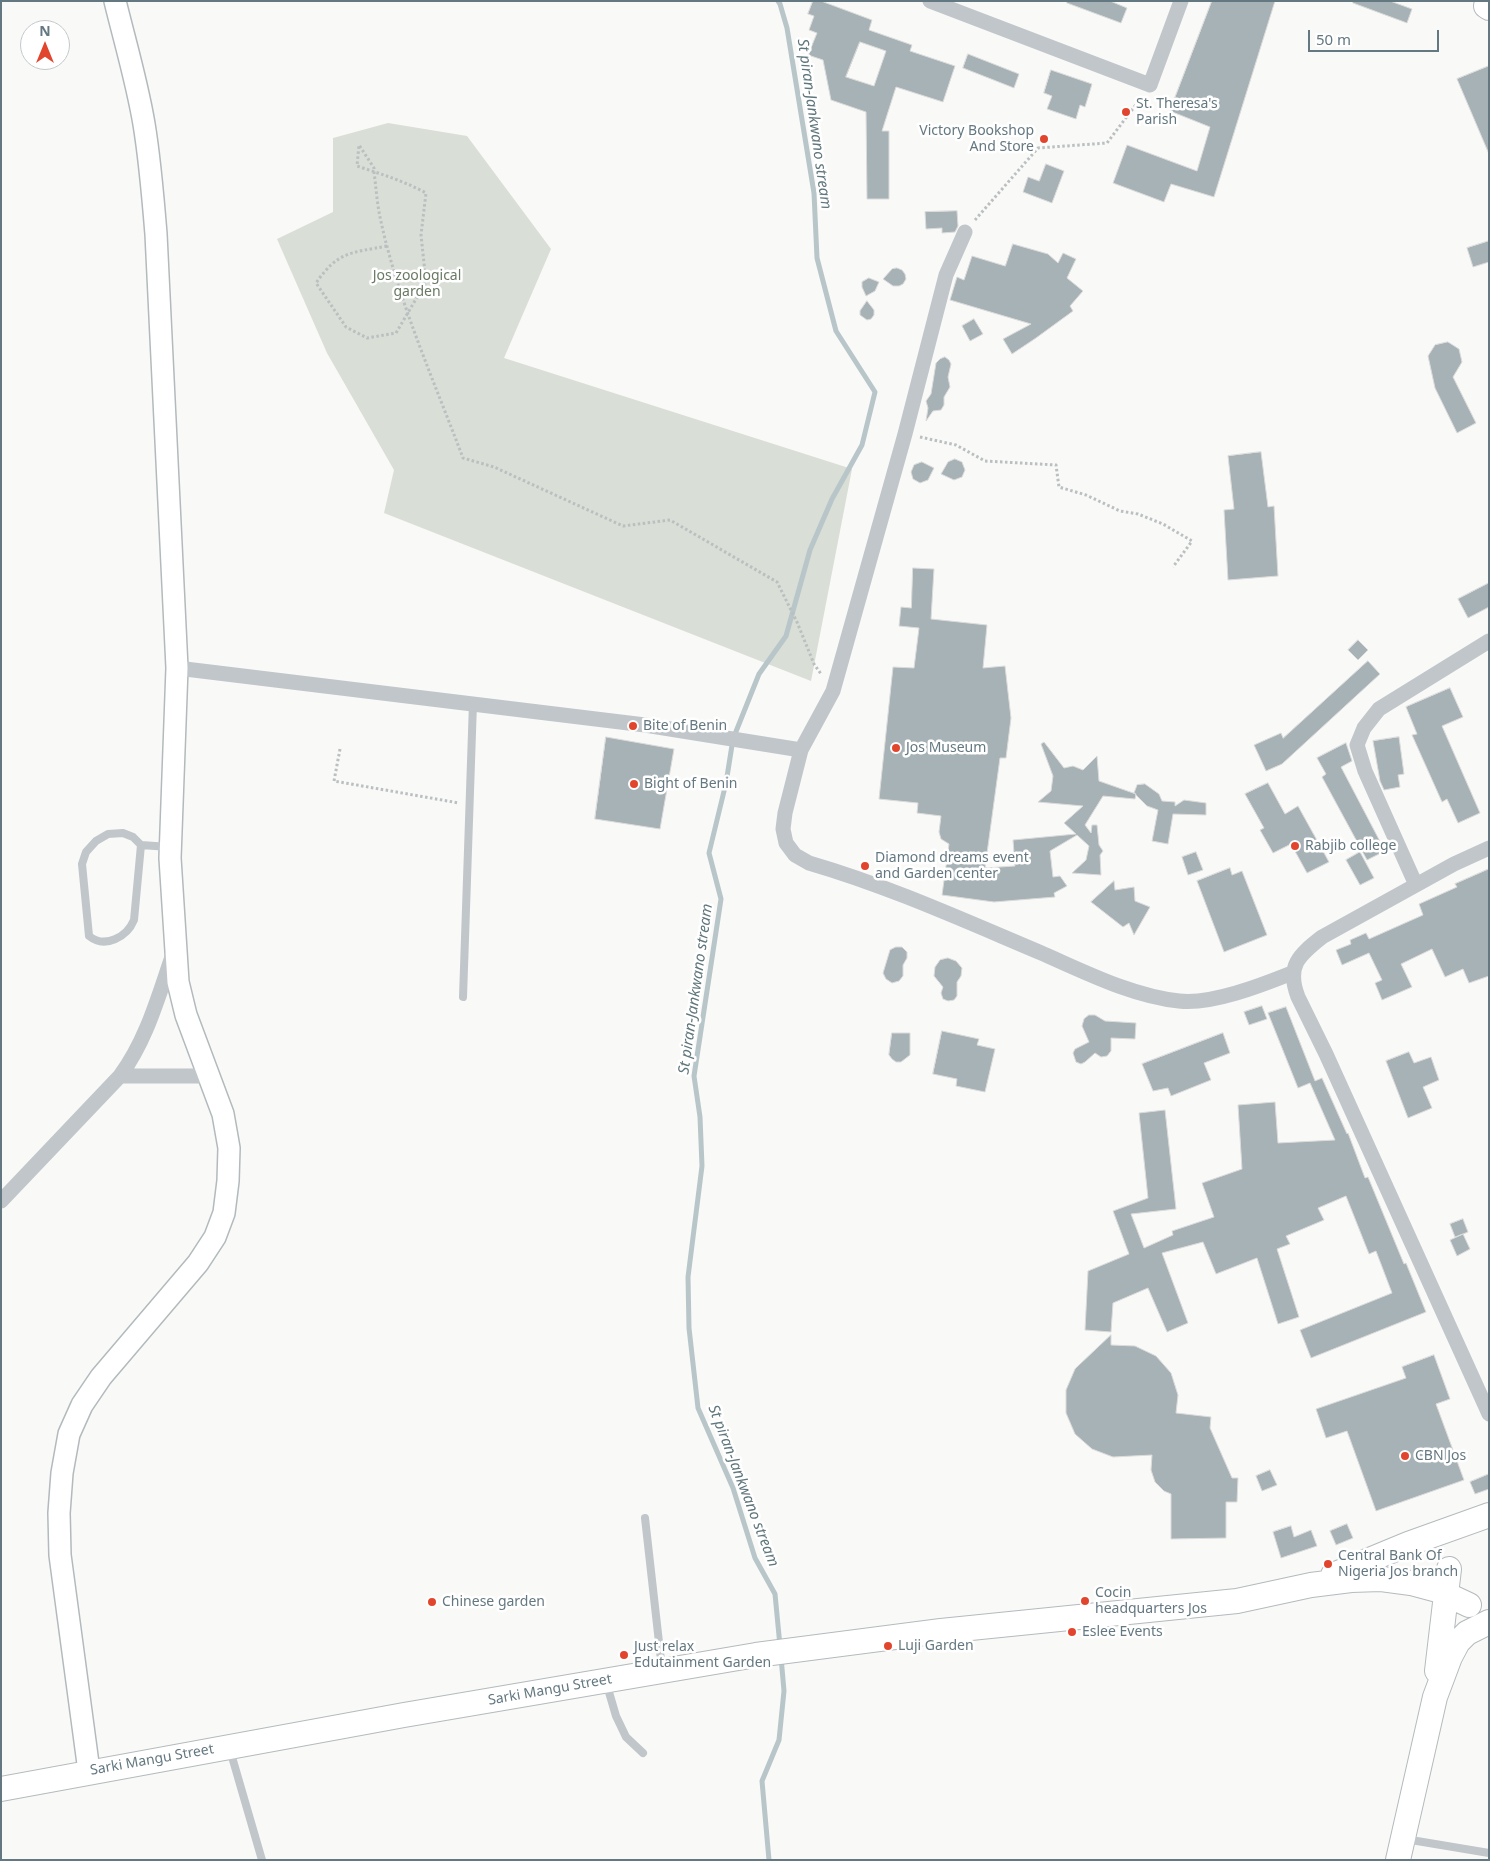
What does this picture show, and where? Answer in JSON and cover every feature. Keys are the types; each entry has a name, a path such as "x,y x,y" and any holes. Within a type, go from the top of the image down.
{"main road":[{"path":"1400,1849 1435,1697 1451,1551 1454,1542 1480,1519"},
{"path":"1311,1585 1358,1564 1480,1519"},
{"path":"1449,1569 1457,1592 1479,1610"},
{"path":"1311,1585 1381,1578 1411,1583 1446,1594 1479,1610"},
{"name":"Sarki Mangu Street","path":"1,1789 229,1746 756,1655 941,1631 1237,1601 1311,1585"},
{"path":"1435,1697 1450,1657 1458,1642 1468,1633 1489,1622"}],"street":[{"path":"89,1771 60,1555 59,1514 62,1473 69,1434 82,1405 101,1377 198,1262 215,1237 224,1213 228,1181 229,1148 223,1114 186,1015 178,982 171,847 177,668 156,234 144,123 115,1"},
{"path":"930,1 1150,85 1181,1"},
{"path":"965,232 946,275 905,434 833,691 801,750 785,813 783,829 786,843 794,854 809,863 914,898 1112,983 1153,996 1180,1001 1206,1000 1269,982 1292,973"},
{"path":"1416,885 1365,771 1357,745 1364,728 1379,709 1489,641"},
{"path":"177,668 645,725 801,750"},
{"path":"1489,848 1454,864 1322,937 1297,960 1292,973 1298,997 1326,1054 1489,1414"},
{"path":"1,1201 120,1076 146,1032 176,946"},
{"path":"120,1076 209,1076"}],"lane":[{"path":"463,996 473,703"},
{"path":"141,845 134,920 130,929 122,936 107,941 95,941 88,936 82,864 86,852 108,834 123,833 133,837 141,845 171,847"},
{"path":"645,1518 662,1671"},
{"path":"606,1680 616,1716 626,1737 643,1753"},
{"path":"229,1746 262,1860"},
{"path":"1400,1849 1489,1853"}],"path":[{"path":"965,232 1038,148 1107,143 1150,85"},
{"path":"387,246 345,254 327,267 316,283 346,327 367,338 396,333 408,313 426,282 420,235 426,193 404,182 374,172 357,166 359,145 374,168 374,172 379,216 396,279 408,313 463,458 494,466 623,526 670,520 777,582 797,622 814,664 833,691"},
{"path":"905,434 956,445 985,461 1056,465 1059,487 1086,495 1120,511 1138,514 1163,524 1192,542 1173,567"},
{"path":"340,749 334,781 470,805"}],"green space":[{"name":"Jos zoological garden","path":"388,123 467,136 551,249 504,358 852,469 811,681 384,513 394,470 327,353 277,239 333,212 333,138"}],"building":[{"path":"813,1 821,1 872,20 869,30 912,45 910,51 955,66 943,102 896,87 882,131 889,131 889,199 867,199 866,112 831,100 823,60 808,55 817,33 809,30 814,16 808,14","holes":["860,42 886,51 874,86 846,77"]},
{"path":"1067,1 1110,1 1127,8 1121,23 1067,3"},
{"path":"1212,1 1275,1 1214,197 1171,184 1164,202 1113,183 1127,145 1197,171 1210,127 1170,111"},
{"path":"1353,1 1390,1 1412,9 1407,23 1353,3"},
{"path":"968,54 1019,74 1014,88 963,68"},
{"path":"1489,66 1489,154 1457,79"},
{"path":"1051,70 1092,84 1085,107 1080,105 1076,119 1047,109 1052,96 1044,93"},
{"path":"1046,164 1064,171 1052,203 1023,192 1028,177 1039,181"},
{"path":"957,211 958,226 955,232 942,233 942,228 926,229 925,212"},
{"path":"1489,241 1489,262 1473,267 1467,248"},
{"path":"1013,244 1048,254 1058,263 1063,253 1076,259 1067,278 1083,291 1070,306 1073,311 1012,354 1003,339 1031,324 950,300 957,277 964,280 972,256 1005,266"},
{"path":"892,269 902,270 906,279 903,284 893,286 883,279"},
{"path":"869,278 879,282 875,291 866,296 862,282"},
{"path":"867,301 874,310 874,315 871,319 867,320 860,315 860,311"},
{"path":"974,319 983,334 970,341 962,326"},
{"path":"1448,342 1459,349 1462,362 1453,377 1476,423 1457,433 1435,388 1428,356 1435,345"},
{"path":"945,357 951,364 948,377 950,387 944,397 944,405 941,410 933,411 926,421 928,408 926,401 931,394 936,363"},
{"path":"1261,452 1268,507 1274,506 1278,576 1228,580 1224,510 1234,509 1228,456"},
{"path":"955,459 962,462 965,470 962,477 954,480 941,474 948,462"},
{"path":"922,462 934,468 928,480 920,483 913,479 911,472 914,465"},
{"path":"913,568 934,569 931,619 987,625 983,668 1005,666 1011,718 1006,758 1000,758 985,868 1015,866 1013,840 1076,834 1064,823 1083,806 1038,802 1051,791 1053,776 1041,744 1044,742 1064,768 1073,766 1083,770 1097,756 1099,781 1136,794 1135,799 1103,796 1085,825 1091,833 1092,825 1097,825 1099,845 1103,851 1100,855 1101,875 1072,873 1086,860 1089,846 1077,835 1050,851 1053,877 1060,876 1067,886 1054,893 1055,897 994,902 942,895 949,844 941,839 939,832 941,816 917,813 918,803 879,799 893,667 914,668 919,628 899,626 901,607 911,608"},
{"path":"1489,583 1489,607 1468,618 1458,599"},
{"path":"1358,640 1368,650 1358,660 1348,650"},
{"path":"1368,661 1380,674 1282,764 1266,771 1254,745 1281,733 1283,738"},
{"path":"1450,688 1463,717 1442,726 1480,813 1458,823 1447,799 1442,802 1412,735 1417,734 1406,707"},
{"name":"Bight of Benin","path":"606,737 674,749 660,829 595,819"},
{"path":"1399,737 1404,774 1398,775 1400,787 1384,790 1380,781 1373,741"},
{"path":"1346,743 1352,761 1341,767 1385,851 1367,860 1322,777 1326,774 1317,758"},
{"path":"1268,783 1285,814 1298,806 1329,862 1307,873 1291,844 1273,853 1260,830 1264,828 1245,794"},
{"path":"1145,784 1159,794 1162,801 1175,802 1175,806 1184,800 1206,803 1206,815 1173,814 1168,844 1152,841 1158,810 1147,806 1134,793 1137,785"},
{"path":"1196,852 1203,870 1188,875 1182,857"},
{"path":"1360,852 1374,878 1360,885 1346,860"},
{"path":"1230,868 1232,875 1242,871 1267,935 1224,952 1197,881"},
{"path":"1489,869 1489,976 1469,983 1463,969 1445,977 1432,949 1401,964 1412,987 1382,1000 1375,983 1382,980 1369,953 1342,965 1336,950 1351,944 1350,940 1366,933 1369,939 1423,915 1419,904 1457,887 1455,884"},
{"path":"1114,881 1115,890 1134,887 1135,901 1150,907 1134,935 1129,923 1123,927 1091,902"},
{"path":"902,947 907,952 907,958 903,965 903,976 899,981 892,983 886,979 883,973 890,950"},
{"path":"948,958 956,961 962,968 961,976 957,982 957,996 954,1000 948,1001 943,999 941,993 943,987 934,976 935,967 940,960"},
{"path":"1262,1006 1267,1019 1249,1025 1244,1012"},
{"path":"1286,1007 1315,1081 1322,1078 1348,1133 1365,1178 1368,1177 1426,1312 1311,1358 1300,1330 1392,1293 1376,1251 1369,1254 1346,1196 1318,1208 1324,1220 1286,1236 1290,1244 1277,1249 1299,1317 1278,1324 1257,1258 1216,1274 1203,1242 1162,1253 1188,1323 1167,1332 1148,1288 1113,1303 1111,1332 1085,1330 1088,1271 1129,1254 1113,1211 1148,1198 1139,1113 1165,1110 1176,1209 1131,1214 1144,1248 1173,1235 1172,1231 1214,1217 1202,1183 1242,1169 1238,1105 1275,1102 1278,1143 1335,1140 1310,1083 1298,1088 1268,1013"},
{"path":"1089,1015 1095,1015 1105,1021 1136,1023 1135,1039 1111,1038 1111,1051 1107,1056 1101,1057 1095,1053 1081,1064 1076,1062 1073,1053 1075,1049 1089,1042 1082,1026 1084,1019"},
{"path":"942,1031 979,1039 977,1045 995,1049 985,1092 956,1086 957,1079 933,1074"},
{"path":"892,1033 910,1033 910,1055 901,1062 896,1062 889,1055"},
{"path":"1223,1033 1230,1053 1204,1063 1211,1080 1171,1096 1168,1088 1153,1091 1142,1064"},
{"path":"1409,1052 1414,1063 1431,1057 1439,1080 1423,1087 1432,1108 1408,1118 1386,1061"},
{"path":"1463,1219 1468,1232 1455,1237 1450,1224"},
{"path":"1463,1234 1470,1249 1457,1256 1450,1240"},
{"path":"1111,1335 1111,1345 1135,1346 1156,1356 1171,1373 1178,1395 1176,1413 1211,1417 1210,1428 1232,1478 1238,1478 1237,1502 1226,1502 1226,1538 1171,1539 1171,1494 1164,1491 1155,1482 1151,1470 1152,1455 1113,1457 1092,1449 1075,1434 1066,1413 1066,1390 1075,1369"},
{"name":"CBN Jos","path":"1434,1355 1450,1399 1436,1404 1464,1480 1376,1511 1347,1431 1326,1438 1316,1409 1406,1378 1402,1367"},
{"path":"1270,1470 1277,1485 1262,1491 1256,1476"},
{"path":"1489,1474 1489,1489 1475,1494 1470,1482"},
{"path":"1347,1524 1353,1538 1336,1545 1330,1531"},
{"path":"1291,1526 1294,1537 1311,1530 1317,1546 1281,1558 1273,1532"}],"waterway":[{"name":"St piran-Jankwano stream","path":"778,1 787,28 814,193 817,258 836,331 875,392 862,445 832,499 810,550 786,636 759,674 733,739 726,783 709,853 721,899 694,1076 700,1117 702,1166 688,1277 689,1328 698,1408 733,1488 755,1558 775,1594 780,1646"},
{"name":"St piran-Jankwano stream","path":"769,1860 762,1781 779,1740 784,1691 781,1657"}],"place":[{"name":"St. Theresa's Parish","path":"1126,112"},
{"name":"Victory Bookshop And Store","path":"1044,139"},
{"name":"Bite of Benin","path":"633,726"},
{"name":"Jos Museum","path":"896,748"},
{"name":"Bight of Benin","path":"634,784"},
{"name":"Rabjib college","path":"1295,846"},
{"name":"Diamond dreams event and Garden center","path":"865,866"},
{"name":"CBN Jos","path":"1405,1456"},
{"name":"Central Bank Of Nigeria Jos branch","path":"1328,1564"},
{"name":"Cocin headquarters Jos","path":"1085,1601"},
{"name":"Chinese garden","path":"432,1602"},
{"name":"Eslee Events","path":"1072,1632"},
{"name":"Luji Garden","path":"888,1646"},
{"name":"Just relax Edutainment Garden","path":"624,1655"}]}
